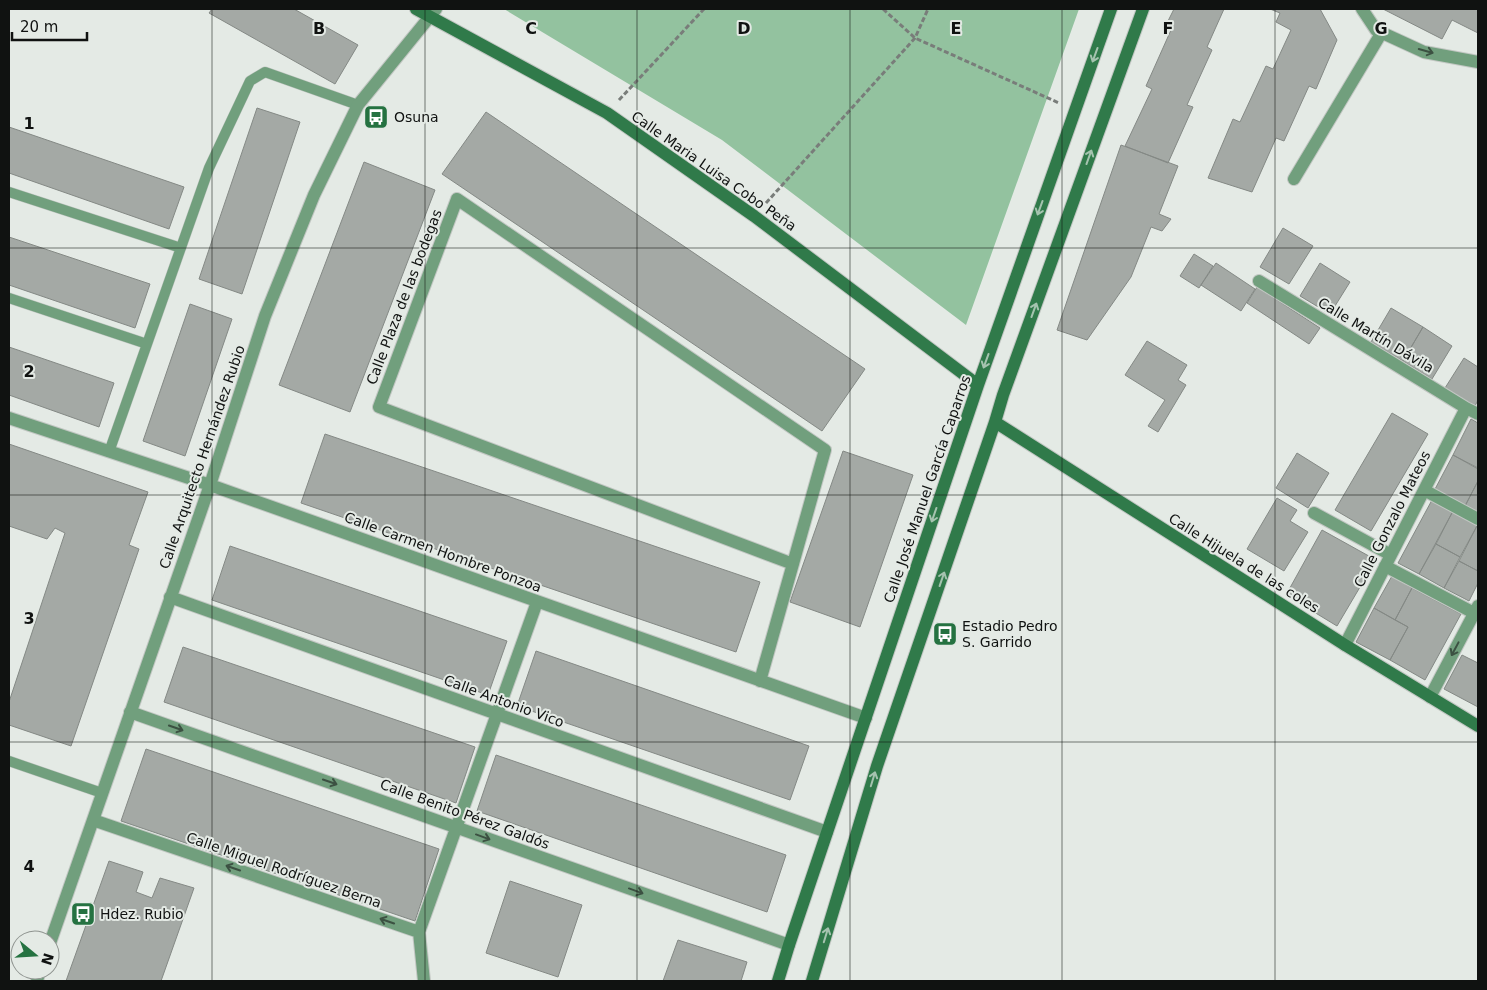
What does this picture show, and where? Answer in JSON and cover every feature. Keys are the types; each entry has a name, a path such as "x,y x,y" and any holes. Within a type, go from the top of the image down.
{"street":[{"name":"Calle Maria Luisa Cobo Peña","path":"416,9 433,13 607,114 754,216 978,385"},
{"name":"Calle José Manuel García Caparros","path":"778,981 978,385 1111,9"},
{"path":"812,981 877,766 1006,386 1143,9"},
{"path":"1362,9 1376,30 1424,52 1478,62"},
{"name":"Calle Arquitecto Hernández Rubio","path":"55,930 210,485 265,316 314,195 358,105 433,13"},
{"path":"1294,179 1382,32"},
{"name":"Calle Plaza de las bodegas","path":"760,681 793,564 825,450 458,199 379,407 793,564"},
{"name":"Calle Martín Dávila","path":"1259,281 1478,414"},
{"name":"Calle Gonzalo Mateos","path":"1345,645 1466,408"},
{"name":"Calle Carmen Hombre Ponzoa","path":"9,418 210,485 866,718"},
{"name":"Calle Hijuela de las coles","path":"995,422 1345,645 1478,726"},
{"path":"1424,490 1478,519"},
{"path":"1314,513 1388,560 1476,610 1430,697"},
{"name":"Calle Antonio Vico","path":"170,597 827,832"},
{"path":"424,981 419,932 537,602"},
{"name":"Calle Benito Pérez Galdós","path":"130,712 789,945"},
{"name":"Calle Miguel Rodríguez Berna","path":"93,820 419,932"}],"lane":[{"path":"109,452 209,168 250,81 265,72 358,105"},
{"path":"9,192 181,248"},
{"path":"9,298 147,344"},
{"path":"9,761 102,793"}],"path":[{"path":"607,114 704,9"},
{"path":"883,9 915,38 1075,110"},
{"path":"754,216 915,38 928,9"}],"green space":[{"path":"504,9 1079,9 966,325 722,140"}],"building":[{"path":"212,9 294,9 358,45 335,84 209,13"},
{"path":"1174,9 1224,9 1207,47 1212,50 1187,105 1193,107 1168,163 1125,146 1152,89 1146,86 1171,30 1165,27"},
{"path":"1270,9 1320,9 1337,40 1316,89 1309,86 1284,141 1276,138 1252,192 1208,178 1233,119 1240,122 1266,66 1273,69 1291,30 1276,22 1280,13"},
{"path":"1383,9 1478,9 1478,33 1452,20 1442,39"},
{"path":"257,108 300,122 242,294 199,279"},
{"path":"486,112 865,369 822,431 442,174"},
{"path":"9,127 184,187 169,229 9,173"},
{"path":"1121,145 1178,166 1159,214 1171,219 1162,231 1151,227 1131,277 1087,340 1057,330"},
{"path":"364,162 435,190 350,412 279,385"},
{"path":"1283,228 1313,246 1289,284 1260,267"},
{"path":"9,237 150,284 135,328 9,285"},
{"path":"1194,254 1213,266 1199,288 1180,276"},
{"path":"1216,263 1255,289 1241,311 1201,285"},
{"path":"1320,263 1350,282 1330,314 1300,296"},
{"path":"1257,287 1320,328 1309,344 1247,303"},
{"path":"190,304 232,319 185,456 143,441"},
{"path":"1391,308 1423,327 1403,361 1371,342"},
{"path":"1423,327 1452,346 1432,379 1403,361"},
{"path":"1147,341 1187,365 1178,380 1186,385 1158,432 1148,426 1165,400 1125,375"},
{"path":"9,347 114,383 99,427 9,395"},
{"path":"1464,358 1478,367 1478,400 1475,406 1445,388"},
{"path":"1392,413 1428,434 1371,531 1335,510"},
{"path":"1471,419 1478,423 1478,468 1453,455"},
{"path":"325,434 760,582 736,652 301,503"},
{"path":"9,444 148,492 129,545 139,549 71,746 9,725 9,702 65,533 55,528 47,539 9,526"},
{"path":"843,451 913,475 860,627 790,602"},
{"path":"1297,453 1329,473 1308,508 1276,488"},
{"path":"1453,455 1478,469 1478,481 1465,506 1434,491"},
{"path":"1478,481 1478,514 1465,506"},
{"path":"1277,498 1297,510 1290,521 1308,532 1284,571 1247,549"},
{"path":"1432,500 1453,511 1419,574 1398,563"},
{"path":"1453,511 1478,524 1460,557 1436,544"},
{"path":"1478,524 1478,571 1459,561"},
{"path":"1322,530 1376,560 1337,626 1286,595"},
{"path":"1436,544 1460,557 1444,588 1419,574"},
{"path":"230,546 507,641 488,695 212,600"},
{"path":"1459,561 1478,571 1478,583 1469,601 1444,588"},
{"path":"1392,576 1412,588 1395,620 1374,608"},
{"path":"1412,588 1461,614 1425,680 1390,660 1408,627 1395,620"},
{"path":"1374,608 1408,627 1390,660 1356,642"},
{"path":"183,647 475,747 456,803 164,702"},
{"path":"536,651 809,746 790,800 517,706"},
{"path":"1462,655 1478,663 1478,707 1444,689"},
{"path":"146,749 439,849 415,921 121,821"},
{"path":"496,755 786,855 767,912 477,811"},
{"path":"109,861 143,872 136,892 152,898 160,878 194,888 161,981 66,981"},
{"path":"510,881 582,905 558,977 486,953"},
{"path":"678,940 747,962 741,981 663,981"}],"place":[{"name":"Osuna","path":"376,117"},
{"name":"Estadio Pedro S. Garrido","path":"945,634"},
{"name":"Hdez. Rubio","path":"83,914"}]}
